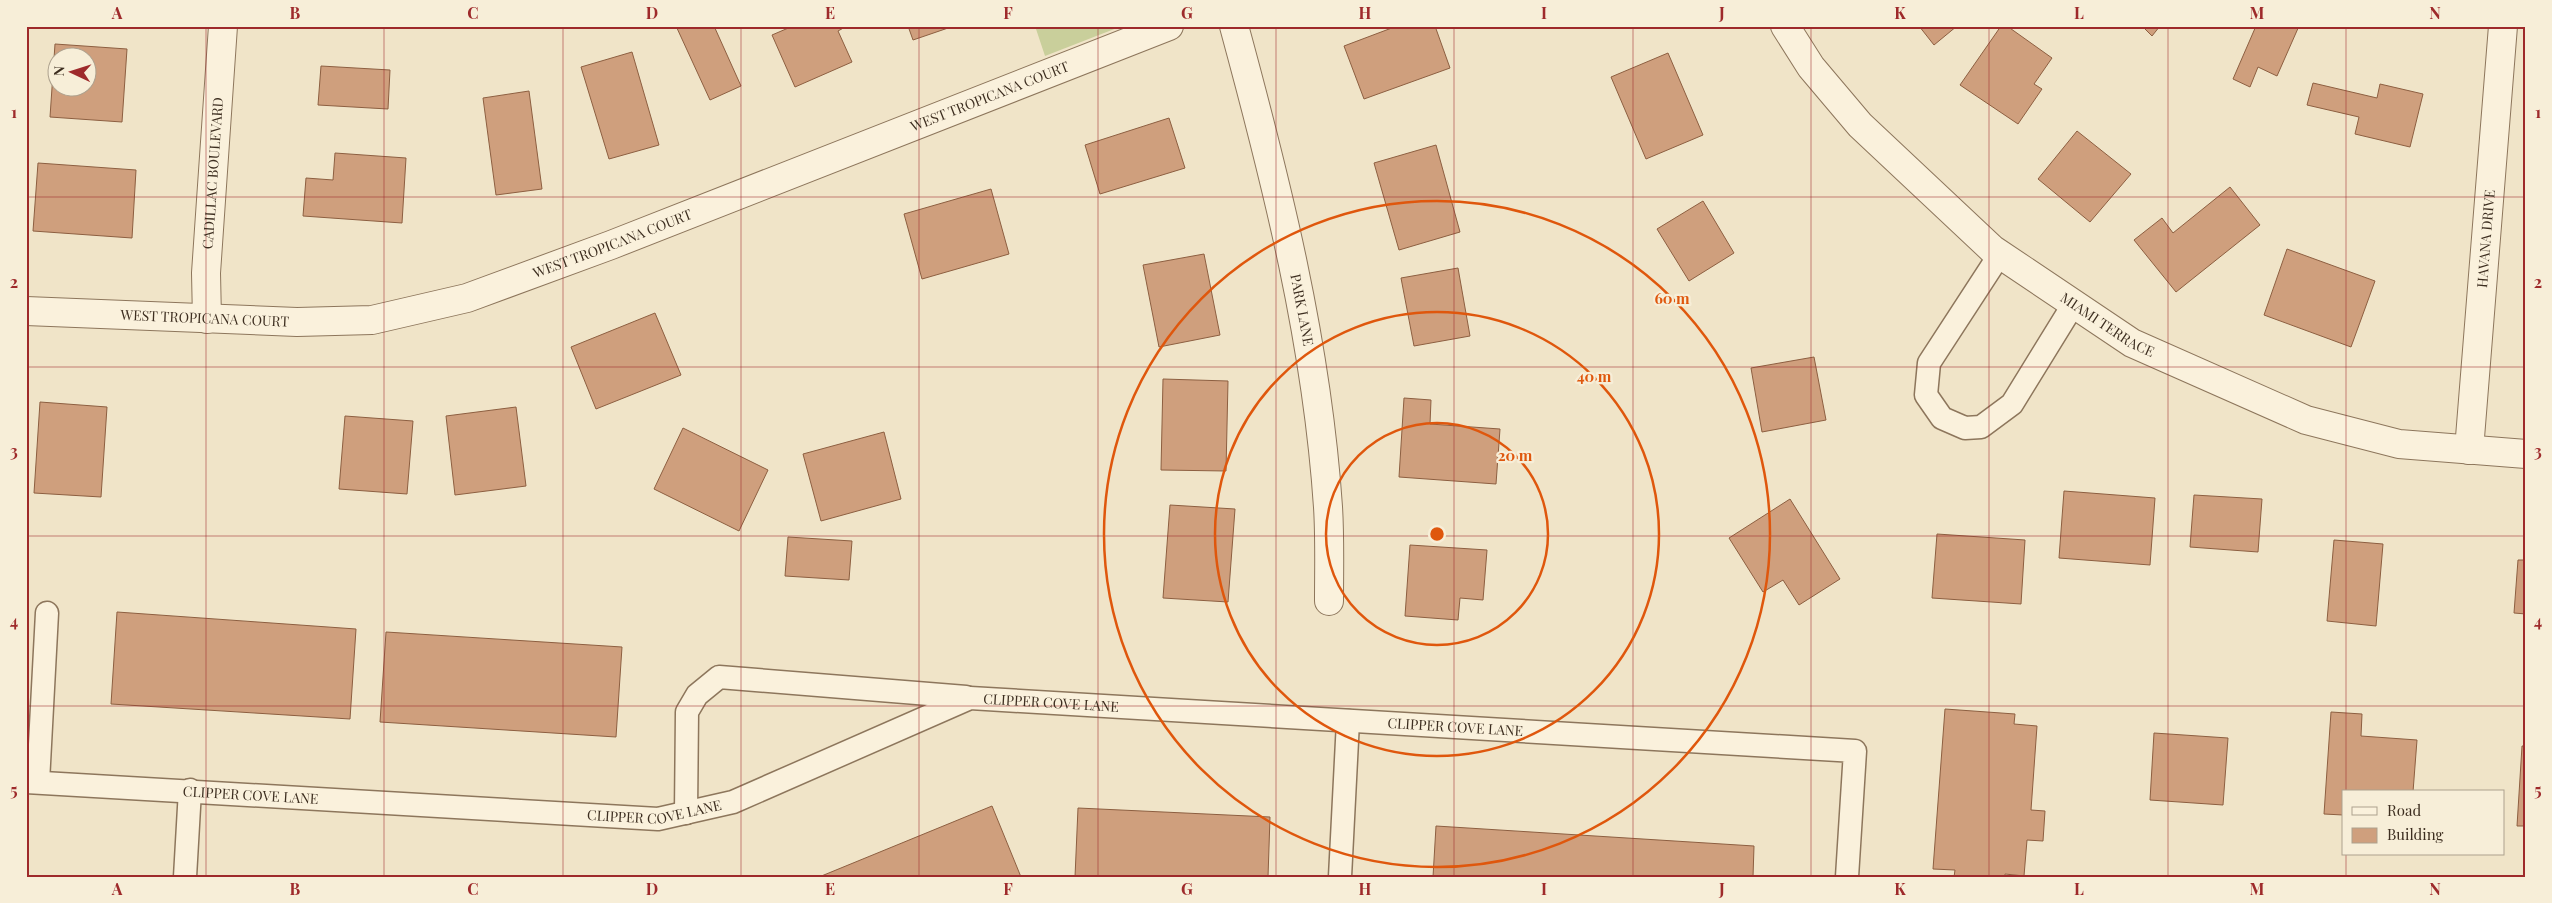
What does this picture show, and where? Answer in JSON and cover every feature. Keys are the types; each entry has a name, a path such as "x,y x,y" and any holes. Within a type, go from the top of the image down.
{"street":[{"name":"CADILLAC BOULEVARD","path":"207,319 206,273 223,26"},
{"name":"WEST TROPICANA COURT","path":"26,311 297,322 372,320 467,298 628,238 1169,26"},
{"name":"PARK LANE","path":"1234,26 1279,193 1295,267 1324,456 1328,509 1329,601"},
{"name":"MIAMI TERRACE","path":"1785,26 1811,67 1860,125 2000,254 2073,305 2132,342 2306,420 2400,444 2526,454"},
{"name":"HAVANA DRIVE","path":"2469,450 2503,26"}],"lane":[{"path":"2000,254 1929,363 1926,395 1942,418 1965,428 1981,427 2012,404 2073,305"},
{"path":"32,782 47,613"},
{"path":"686,812 687,712 697,695 719,678 970,698"},
{"name":"CLIPPER COVE LANE","path":"32,782 658,819 733,802 970,698 1854,752 1847,877"},
{"path":"1340,877 1348,721"},
{"path":"185,877 190,790"}],"green space":[{"path":"1035,26 1122,26 1045,56"}],"building":[{"path":"676,26 714,26 741,86 710,100"},
{"path":"793,26 847,26 838,31 852,62 795,87 772,35"},
{"path":"908,26 951,26 951,27 913,40"},
{"path":"1397,26 1435,26 1450,68 1364,99 1344,46"},
{"path":"1919,26 1957,26 1934,45"},
{"path":"2001,26 2007,26 2052,58 2034,84 2042,89 2018,124 1960,85"},
{"path":"2142,26 2160,26 2152,36"},
{"path":"2256,26 2299,26 2277,76 2258,67 2250,87 2233,79"},
{"path":"55,44 127,49 122,122 50,117 51,98 98,98 98,48 55,48"},
{"path":"632,52 659,145 609,159 581,67"},
{"path":"1668,53 1703,135 1646,159 1611,77"},
{"path":"321,66 390,70 388,109 318,105"},
{"path":"2313,83 2377,98 2380,84 2423,94 2410,147 2355,134 2359,117 2307,105"},
{"path":"529,91 542,189 496,195 483,98"},
{"path":"1169,118 1185,168 1100,194 1085,145"},
{"path":"2077,131 2131,174 2090,222 2038,179"},
{"path":"1436,145 1460,232 1399,250 1374,163"},
{"path":"335,153 406,158 402,223 303,216 306,178 333,180"},
{"path":"38,163 136,170 132,238 33,231"},
{"path":"2230,187 2260,225 2176,292 2134,240 2162,218 2173,233"},
{"path":"991,189 1009,254 922,279 904,214"},
{"path":"1703,201 1734,253 1689,281 1657,229"},
{"path":"2287,249 2375,281 2351,347 2264,315"},
{"path":"1204,254 1220,335 1159,347 1143,265"},
{"path":"1458,268 1470,336 1414,346 1401,278"},
{"path":"655,313 681,375 596,409 571,347"},
{"path":"1814,357 1826,420 1762,432 1751,368"},
{"path":"1163,379 1228,381 1226,471 1161,470"},
{"path":"1404,398 1431,400 1430,424 1500,429 1496,484 1399,477"},
{"path":"40,402 107,407 101,497 34,493"},
{"path":"516,407 526,486 455,495 446,416"},
{"path":"345,416 413,421 407,494 339,489"},
{"path":"683,428 768,470 739,531 654,489"},
{"path":"884,432 901,499 821,521 803,454"},
{"path":"2064,491 2155,498 2150,565 2059,558"},
{"path":"2194,495 2262,499 2258,552 2190,547"},
{"path":"1790,499 1840,579 1799,605 1783,580 1763,592 1729,538"},
{"path":"1170,505 1235,509 1228,602 1163,598"},
{"path":"1937,534 2025,540 2021,604 1932,598"},
{"path":"788,537 852,541 849,580 785,576"},
{"path":"2334,540 2383,544 2376,626 2327,621"},
{"path":"1410,545 1487,550 1483,600 1460,598 1458,620 1405,616"},
{"path":"2518,560 2526,560 2526,614 2514,613"},
{"path":"117,612 356,629 350,719 111,704"},
{"path":"386,632 622,647 616,737 380,722"},
{"path":"1945,709 2015,714 2014,724 2037,726 2031,810 2045,811 2043,841 2027,840 2024,876 2005,874 2005,877 1954,877 1955,870 1933,869"},
{"path":"2331,712 2362,714 2361,736 2417,740 2413,790 2342,790 2342,815 2324,814"},
{"path":"2154,733 2228,738 2223,805 2150,800"},
{"path":"2522,746 2526,746 2526,826 2517,826"},
{"path":"992,806 1021,877 819,877"},
{"path":"1078,808 1270,817 1268,877 1075,877"},
{"path":"1436,826 1754,846 1753,877 1433,877"}]}
